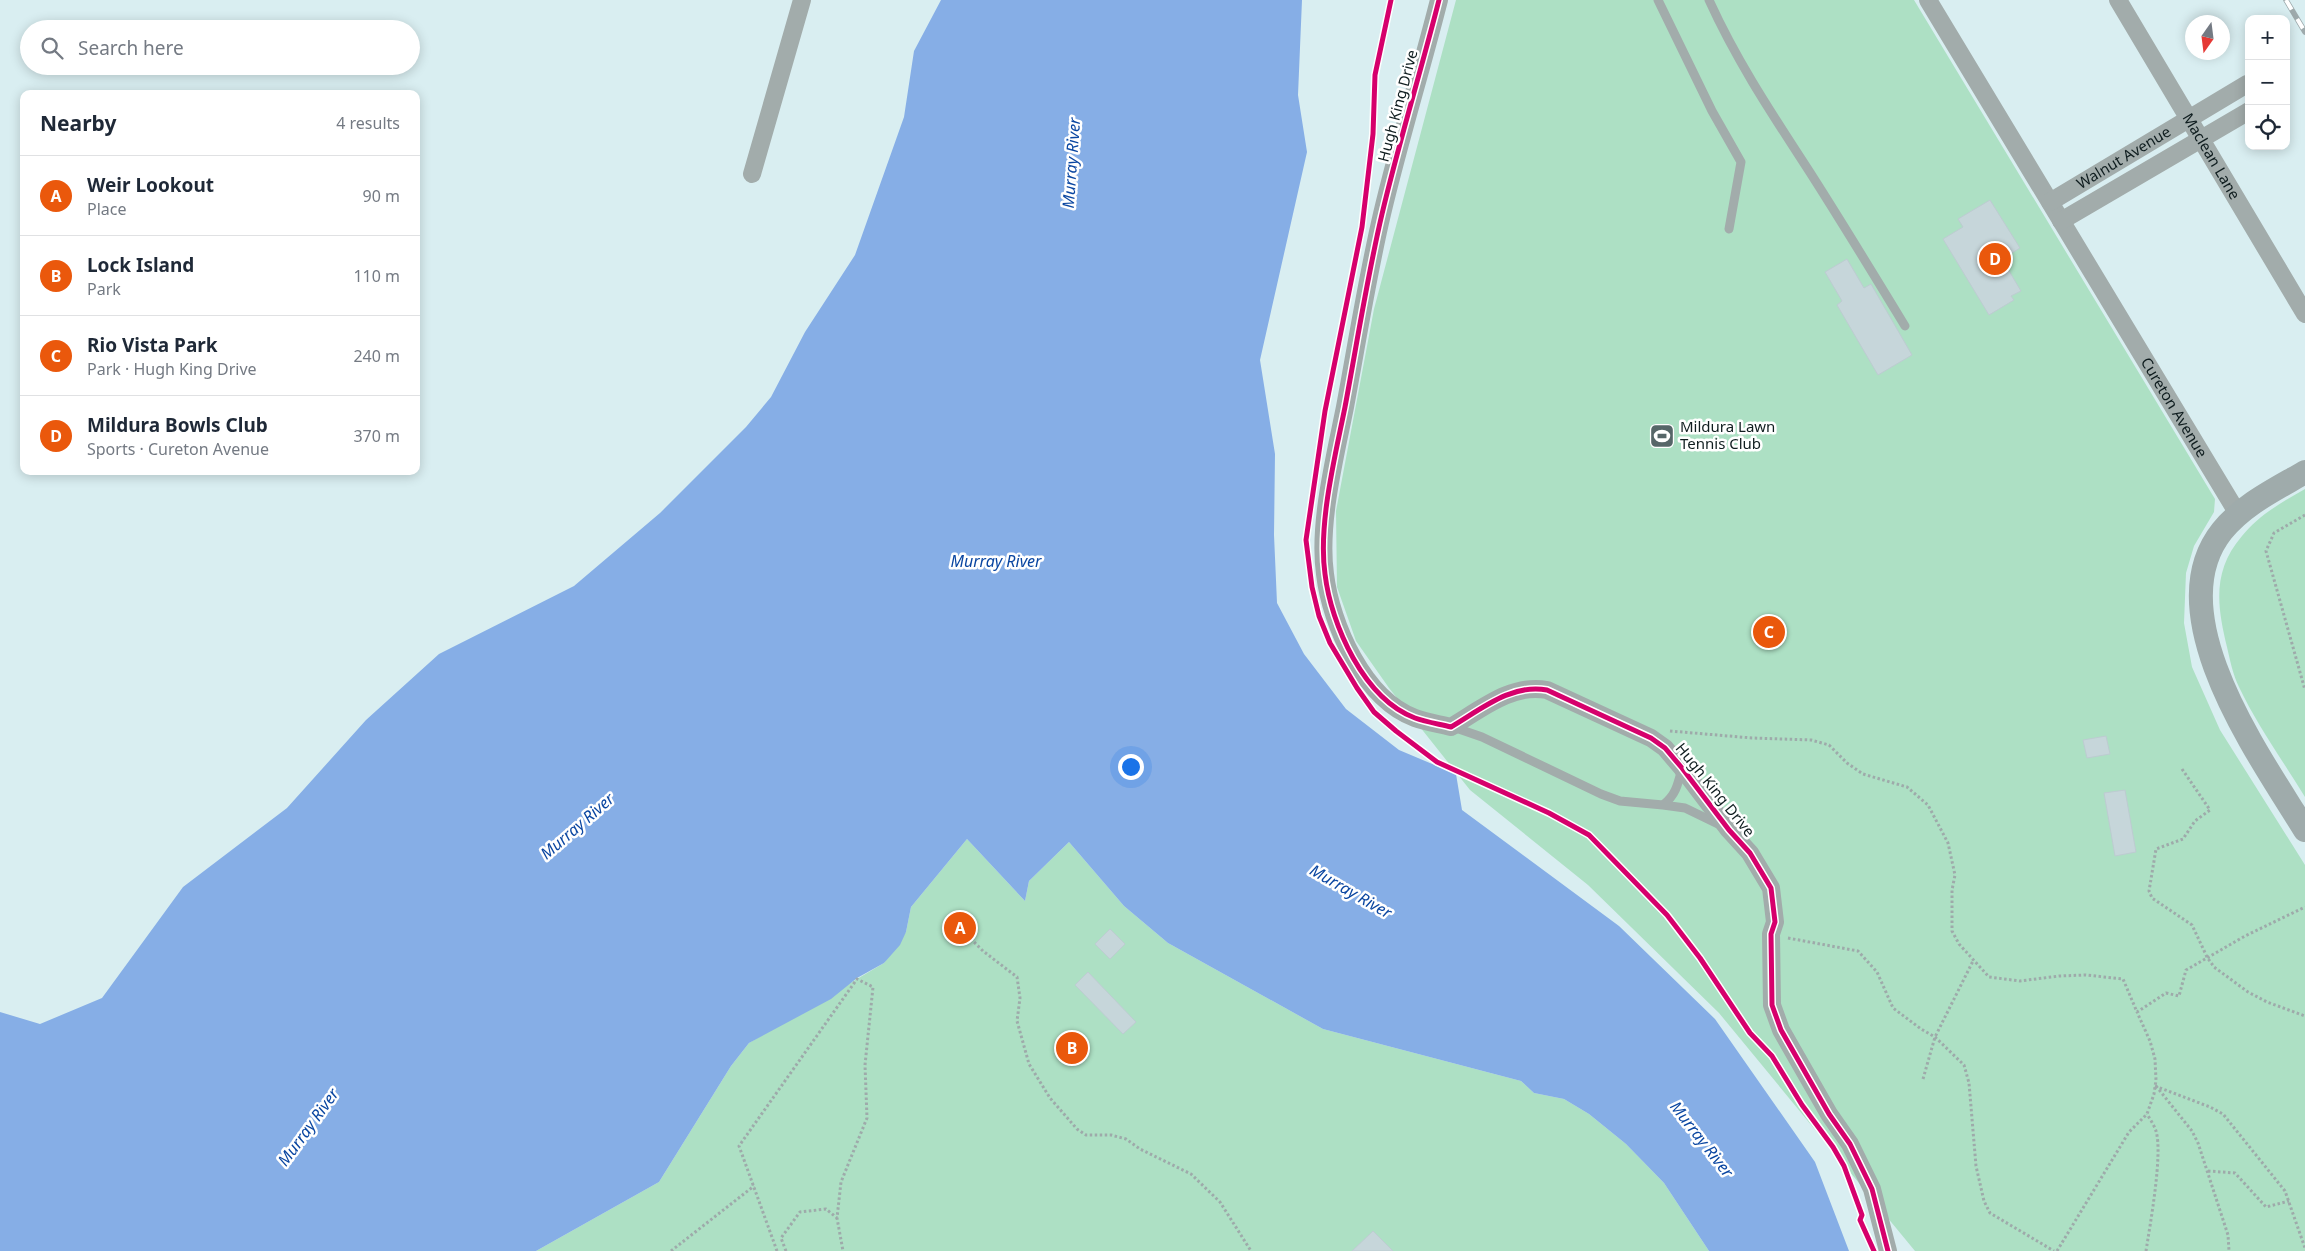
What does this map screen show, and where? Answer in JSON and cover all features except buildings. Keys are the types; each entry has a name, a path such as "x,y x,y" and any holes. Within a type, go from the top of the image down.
{"street":[{"path":"752,174 802,0"},
{"name":"Hugh King Drive","path":"1439,0 1391,179 1367,287 1331,482 1324,537 1324,573 1330,602 1341,634 1358,665 1379,694 1415,718 1451,727 1517,689 1534,687 1546,690 1651,738 1665,748 1729,830 1750,853 1771,888 1775,922 1771,934 1772,1005 1778,1022 1829,1114 1850,1144 1872,1189 1888,1251"},
{"name":"Cureton Avenue","path":"1928,0 2238,514"},
{"name":"Maclean Lane","path":"2118,0 2199,140 2305,314"},
{"name":"Walnut Avenue","path":"2050,202 2101,184 2199,140 2245,86"},
{"name":"Walnut Avenue","path":"2061,221 2101,184 2188,121 2220,114 2245,111"},
{"path":"2305,472 2259,499 2238,514 2222,532 2205,567 2201,605 2205,630 2215,666 2232,710 2305,830"}],"lane":[{"path":"1658,0 1712,111 1741,162 1729,229"},
{"path":"1709,0 1722,30 1749,78 1827,198 1905,326"},
{"path":"1451,727 1482,737 1601,794 1620,801 1685,808 1703,815 1729,830"},
{"path":"1663,806 1671,800 1677,790 1682,768"}],"path":[{"path":"2305,515 2274,533 2266,552 2305,690"},
{"path":"1651,738 1674,730 1752,738 1811,740 1829,746 1847,763 1863,774 1907,788 1928,804 1948,843 1955,875 1952,890 1952,932 1973,961 1989,977 2020,981 2068,976 2123,979 2152,1047 2156,1069 2155,1086 2147,1114 2129,1132 2056,1251 1990,1214 1984,1201 1976,1166 1969,1083 1964,1065 1935,1037 1893,1008 1877,972 1858,951 1771,934"},
{"path":"2182,769 2210,810 2196,821 2183,839 2156,849 2149,891 2152,898 2192,925 2207,958 2214,968 2248,992 2267,1002 2305,1016"},
{"path":"2137,1012 2166,992 2179,996 2186,970 2305,907"},
{"path":"960,928 982,951 1017,977 1020,998 1017,1021 1029,1064 1050,1098 1077,1129 1086,1135 1111,1135 1126,1139 1140,1149 1191,1174 1220,1202 1251,1251"},
{"path":"1923,1079 1935,1037 1973,961"},
{"path":"777,1251 739,1146 857,979 873,987 866,1065 868,1118 841,1182 838,1218 843,1251"},
{"path":"2155,1086 2192,1131 2208,1171 2228,1235 2229,1251"},
{"path":"2155,1086 2210,1107 2223,1114 2274,1175 2285,1192 2305,1248"},
{"path":"2146,1251 2157,1171 2156,1131 2147,1114"},
{"path":"2208,1171 2235,1173 2266,1207 2289,1201"},
{"path":"672,1251 754,1186"},
{"path":"786,1251 781,1238 800,1212 826,1208 838,1218"}],"green space":[{"path":"1456,0 1914,0 2215,499 2214,512 2194,546 2186,573 2184,623 2192,667 2220,730 2305,865 2305,1251 1915,1251 1719,1013 1588,885 1470,790 1389,688 1356,641 1337,587 1336,511 1374,309"},
{"path":"2305,489 2305,797 2262,729 2237,682 2224,632 2219,603 2221,576 2232,549 2249,528 2263,515"},
{"path":"967,839 1025,901 1029,881 1069,842 1124,906 1168,943 1323,1029 1521,1081 1534,1093 1564,1099 1589,1114 1626,1144 1664,1183 1709,1251 536,1251 659,1182 731,1066 749,1043 884,963 906,932 911,907"}],"water":[{"name":"Murray River","path":"941,0 1302,0 1298,95 1307,152 1260,360 1275,454 1274,535 1277,603 1304,654 1346,709 1399,750 1456,774 1462,810 1619,926 1715,1019 1815,1162 1849,1251 1709,1251 1664,1183 1626,1144 1589,1114 1564,1099 1534,1093 1521,1081 1323,1029 1168,943 1124,906 1069,842 1029,881 1025,901 967,839 911,907 906,932 900,945 884,963 857,978 831,999 749,1043 731,1066 659,1182 536,1251 0,1251 0,1012 40,1024 102,998 183,887 287,808 366,720 439,654 574,586 660,513 746,427 771,397 805,332 855,255 904,117 914,51"}],"railway":[{"path":"2286,0 2305,32"}],"cycle path":[{"path":"1391,0 1375,75 1373,134 1362,227 1325,411 1306,540 1312,587 1319,616 1330,643 1357,688 1374,712 1396,731 1437,762 1549,813 1589,835 1667,915 1700,958 1750,1033 1772,1056 1802,1105 1833,1147 1844,1166 1862,1215 1860,1220 1874,1251"},
{"path":"1439,0 1382,214 1332,469 1323,555 1328,594 1334,615 1353,658 1366,678 1380,695 1397,708 1415,718 1451,727 1497,699 1509,694 1521,690 1547,690 1651,738 1665,748 1729,830 1750,853 1771,888 1775,922 1771,934 1772,1005 1781,1030 1829,1114 1850,1144 1872,1189 1888,1251"}],"place":[{"name":"Mildura Bowls Club","path":"1995,259"},
{"name":"Mildura Lawn Tennis Club","path":"1662,436"},
{"name":"Rio Vista Park","path":"1769,632"},
{"name":"Weir Lookout","path":"960,928"},
{"name":"Lock Island","path":"1072,1048"}]}
